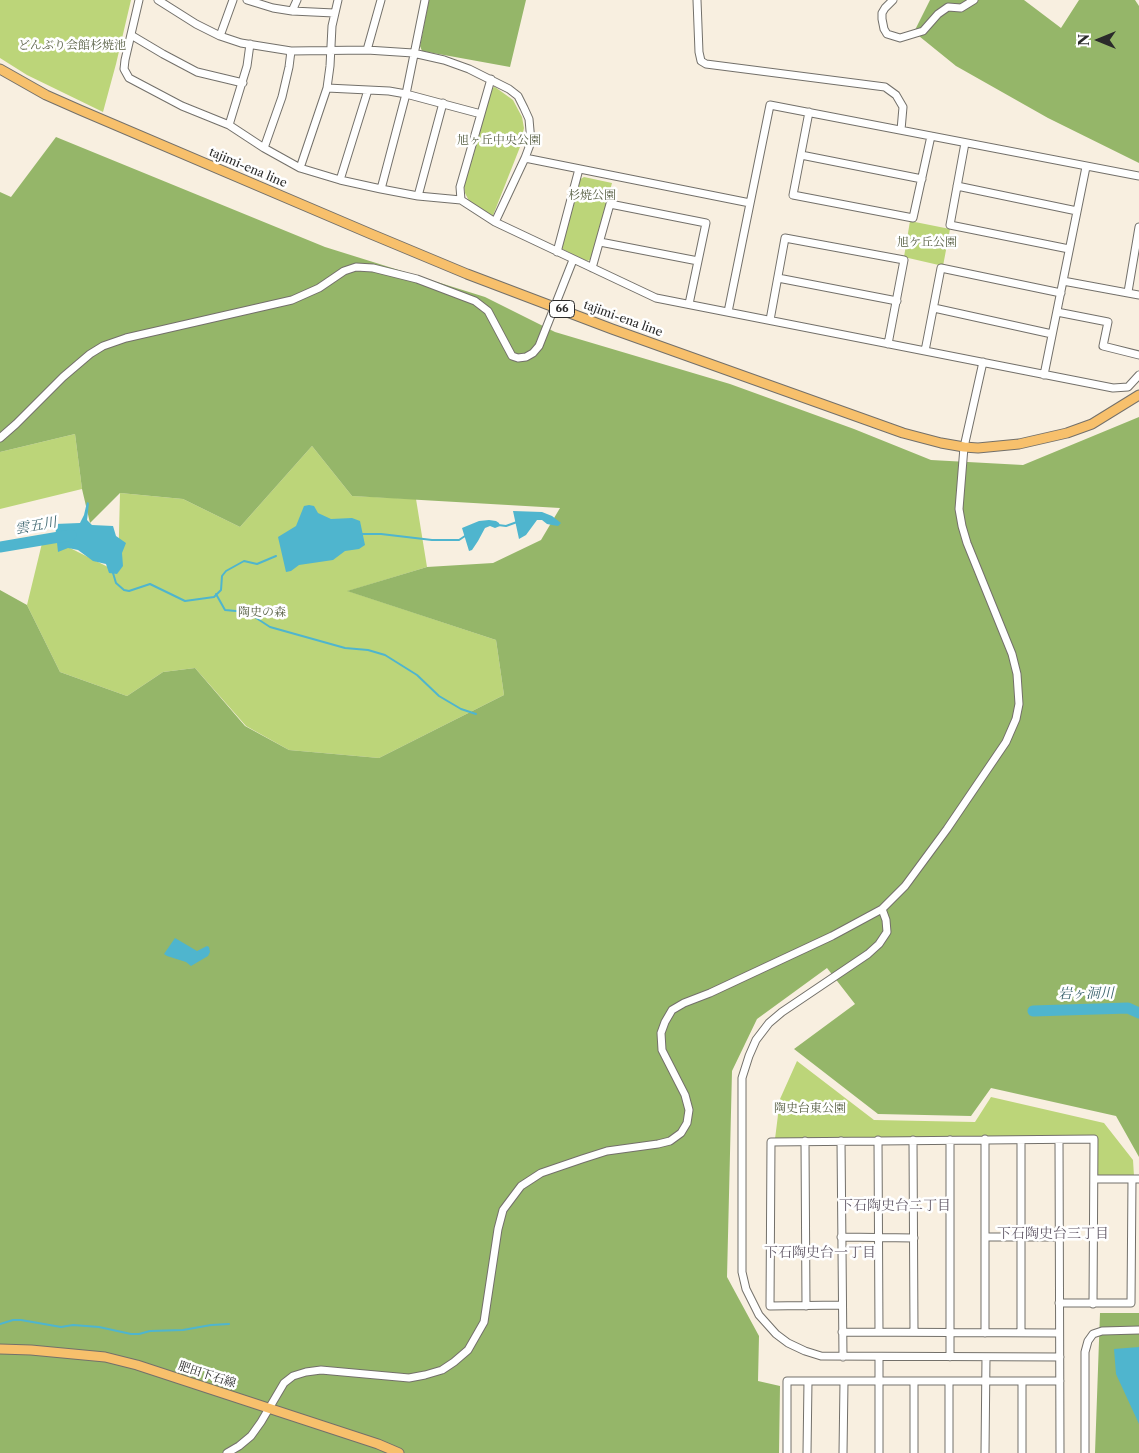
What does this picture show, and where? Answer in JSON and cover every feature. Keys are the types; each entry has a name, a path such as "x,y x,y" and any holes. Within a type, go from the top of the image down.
{"main road":[{"name":"tajimi-ena line","path":"0,69 46,95 380,238 612,329 903,433 964,447 978,448 1019,444 1067,433 1092,424 1139,395"},
{"name":"肥田下石線","path":"0,1349 105,1357 137,1365 378,1444 400,1453"}],"street":[{"path":"139,0 124,65 129,78 182,106 229,125 264,148 300,168 340,180 418,196 461,200 495,222 656,298 1044,375 1120,388 1128,387 1139,375"},
{"path":"158,0 190,21 220,36 250,44 291,51 367,50 413,53 444,60 491,79 509,89 518,96 524,108 531,128 531,142 495,222"},
{"path":"220,36 233,0"},
{"path":"292,11 296,0"},
{"path":"300,168 327,88 332,26 338,0"},
{"path":"367,50 381,0"},
{"path":"382,188 406,94 425,0"},
{"path":"697,0 698,52 701,61 706,64 885,87 896,95 903,107 901,130"},
{"path":"893,0 885,8 882,19 887,34 900,38 923,31 938,14 948,7 961,8 974,0"},
{"path":"252,1 292,11 334,13"},
{"path":"131,35 184,66 243,84"},
{"path":"229,125 243,84 250,44"},
{"path":"264,148 282,98 291,51"},
{"path":"461,200 460,187 491,79"},
{"path":"327,88 406,94 481,114"},
{"path":"340,180 368,90"},
{"path":"418,196 443,103"},
{"path":"728,312 770,105 1139,176"},
{"path":"809,112 793,196 913,218 931,136"},
{"path":"965,143 950,225 1069,249"},
{"path":"801,156 922,179"},
{"path":"525,158 750,202"},
{"path":"1044,375 1086,166"},
{"path":"557,252 579,169"},
{"path":"957,186 1077,211"},
{"path":"592,268 610,204 706,223 689,304"},
{"path":"1128,292 1139,227"},
{"path":"770,320 785,238 904,260 888,344"},
{"path":"600,242 698,261"},
{"path":"0,438 63,378 90,354 103,346 126,338 292,300 319,288 344,271 356,267 373,268 417,279 475,300 488,311 512,356 518,358 526,357 539,346 573,260"},
{"path":"925,351 941,268 1061,293"},
{"path":"778,278 896,301"},
{"path":"1063,281 1139,295"},
{"path":"934,308 1052,334"},
{"path":"1057,312 1108,322 1103,346 1139,355"},
{"path":"228,1453 251,1436 284,1383 293,1376 321,1370 409,1378 442,1370 454,1362 468,1350 484,1322 498,1229 503,1210 521,1186 541,1174 582,1159 607,1151 664,1143 681,1134 687,1123 689,1110 685,1095 662,1050 661,1033 672,1010 832,936 882,909 905,886 919,868 1006,742 1016,719 1019,704 1018,674 1012,654 973,558 962,526 959,509 964,447 983,362"},
{"path":"882,909 886,920 887,932 878,944 868,954 782,1012 769,1023 756,1040 748,1056 742,1078 742,1272 746,1289 759,1315 776,1334 788,1343 821,1356 1060,1357"},
{"path":"842,1305 770,1306 771,1142 1094,1139 1093,1304"},
{"path":"878,1140 879,1332"},
{"path":"913,1140 914,1332"},
{"path":"950,1140 950,1357"},
{"path":"985,1140 985,1333"},
{"path":"1021,1333 1022,1140"},
{"path":"1059,1140 1060,1453"},
{"path":"805,1141 806,1306"},
{"path":"842,1141 843,1356"},
{"path":"1059,1303 1135,1303 1135,1178 1094,1179"},
{"path":"841,1237 914,1238"},
{"path":"985,1237 1059,1237"},
{"path":"1085,1453 1085,1352 1088,1340 1093,1334 1102,1331 1139,1330"},
{"path":"842,1332 1059,1333"},
{"path":"879,1357 879,1453"},
{"path":"985,1453 986,1357"},
{"path":"807,1453 808,1381"},
{"path":"914,1381 914,1453"},
{"path":"949,1381 949,1453"},
{"path":"1022,1381 1022,1453"},
{"path":"787,1453 787,1382 1060,1381"},
{"path":"843,1453 844,1382"}],"green space":[{"name":"どんぶり会館杉焼池","path":"0,0 131,0 103,112 27,75 0,58"},
{"path":"429,0 526,0 510,67 422,51 420,46"},
{"path":"930,0 1024,0 1061,28 1079,0 1135,0 1139,6 1139,163 1048,118 956,66 914,32"},
{"name":"旭ヶ丘中央公園","path":"495,87 513,100 522,117 524,128 520,147 492,218 470,203 464,186 491,88"},
{"path":"56,137 325,247 485,297 555,332 730,384 854,429 931,460 1023,465 1139,417 1139,1157 1116,1116 991,1088 971,1116 878,1114 794,1049 855,1004 827,968 757,1019 732,1071 727,1277 759,1336 758,1381 780,1386 779,1453 0,1453 0,590 27,605 60,672 127,696 163,672 195,668 245,726 289,750 379,758 504,695 496,640 347,591 427,567 493,563 541,540 560,508 352,496 312,446 240,527 183,499 120,493 90,523 82,489 75,434 0,452 0,192 11,197"},
{"name":"杉焼公園","path":"584,177 612,183 592,259 587,261 562,249 579,180"},
{"name":"旭ケ丘公園","path":"910,221 950,229 943,266 904,257"},
{"path":"75,434 82,489 0,509 0,452"},
{"name":"陶史の森","path":"312,446 352,496 416,499 427,567 348,591 496,640 504,695 379,758 289,750 246,726 195,668 163,672 127,696 60,672 27,605 44,535 118,572 120,493 183,499 240,527"},
{"name":"陶史台東公園","path":"797,1061 874,1120 975,1122 991,1097 1104,1123 1133,1160 1134,1176 1097,1176 1096,1137 775,1139 780,1099"},
{"path":"1100,1313 1139,1313 1139,1453 1095,1453"}],"water":[{"path":"87,502 89,503 87,520 92,525 113,526 116,536 126,543 122,553 123,566 117,574 109,573 106,564 93,561 78,550 68,548 58,552 55,524 80,523"},
{"path":"304,506 314,506 318,513 331,519 352,518 360,521 365,545 359,549 345,551 333,560 299,565 286,572 278,537 296,526"},
{"path":"513,511 542,512 552,516 561,523 558,526 537,520 526,535 519,539"},
{"path":"479,521 496,521 500,526 485,528 472,550 469,551 462,528"},
{"path":"175,938 197,951 207,946 210,952 208,956 191,966 186,962 164,954"},
{"path":"1139,1347 1139,1424 1116,1374 1114,1349"}],"waterway":[{"path":"498,525 506,526 517,522"},
{"path":"361,534 381,534 432,540 459,540 465,536"},
{"name":"雲五川","path":"0,547 71,535"},
{"path":"113,573 116,583 124,590 129,591 150,584 185,601 214,597 221,590 222,576 226,571 244,561 257,564 276,556"},
{"path":"216,594 225,610 247,612 270,627 345,648 368,650 385,655 417,675 439,696 461,709 476,714"},
{"name":"岩ヶ洞川","path":"1033,1011 1128,1008 1139,1013"},
{"path":"0,1324 21,1320 61,1327 73,1325 99,1327 131,1334 229,1324"}],"district":[{"name":"下石陶史台二丁目","path":"895,1206"},
{"name":"下石陶史台三丁目","path":"1053,1234"},
{"name":"下石陶史台一丁目","path":"820,1253"}]}
